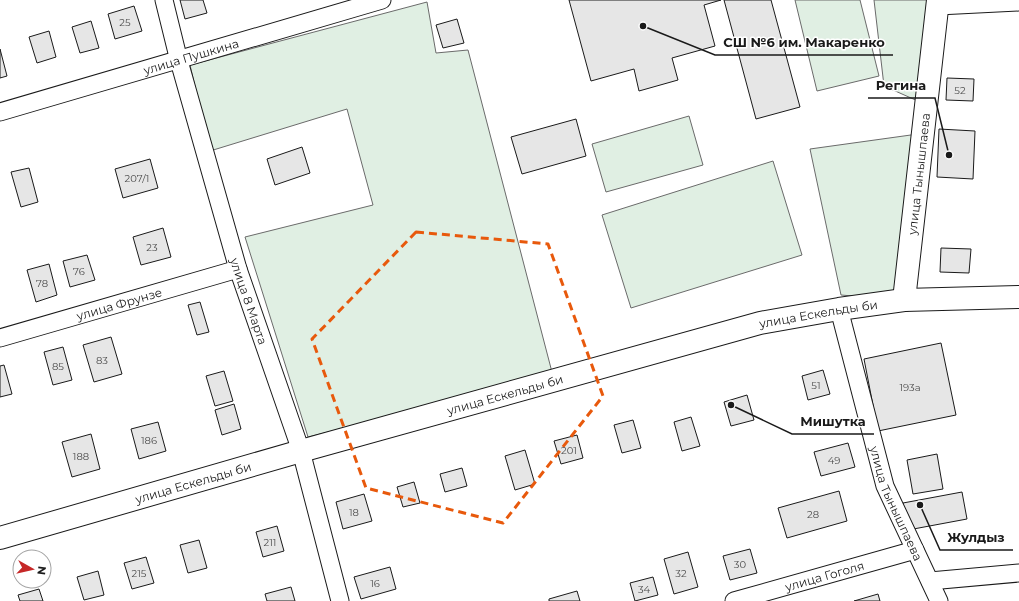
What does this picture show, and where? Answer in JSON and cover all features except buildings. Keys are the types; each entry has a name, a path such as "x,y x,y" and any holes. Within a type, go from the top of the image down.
{"street":[{"name":"улица 8 Марта","path":"164,0 179,61 238,269 301,451 340,601"},
{"name":"улица Пушкина","path":"0,112 179,61 382,0"},
{"path":"938,3 1019,2"},
{"name":"улица Тынышпаева","path":"904,300 938,3"},
{"name":"улица Фрунзе","path":"0,338 238,269"},
{"name":"улица Ескельды би","path":"0,538 301,451 760,323 839,309 904,300 1019,297"},
{"name":"улица Тынышпаева","path":"839,309 885,486 939,601"},
{"name":"улица Гоголя","path":"734,601 914,550"},
{"path":"930,581 1019,573"}],"highlighted area":[{"path":"416,232 548,244 603,396 503,523 366,488 312,339"}],"green space":[{"path":"795,0 860,0 879,76 817,91"},
{"path":"874,0 930,0 920,102 884,86"},
{"path":"427,2 436,53 468,50 553,376 308,437 245,237 373,205 347,109 210,151 190,65"},
{"path":"689,116 703,165 606,192 592,144"},
{"path":"918,134 899,300 841,295 810,149"},
{"path":"773,161 802,255 631,308 602,215"}],"place":[{"name":"СШ №6 им. Макаренко","path":"643,26"},
{"name":"Регина","path":"949,155"},
{"name":"Мишутка","path":"731,405"},
{"name":"Жулдыз","path":"920,505"}]}
